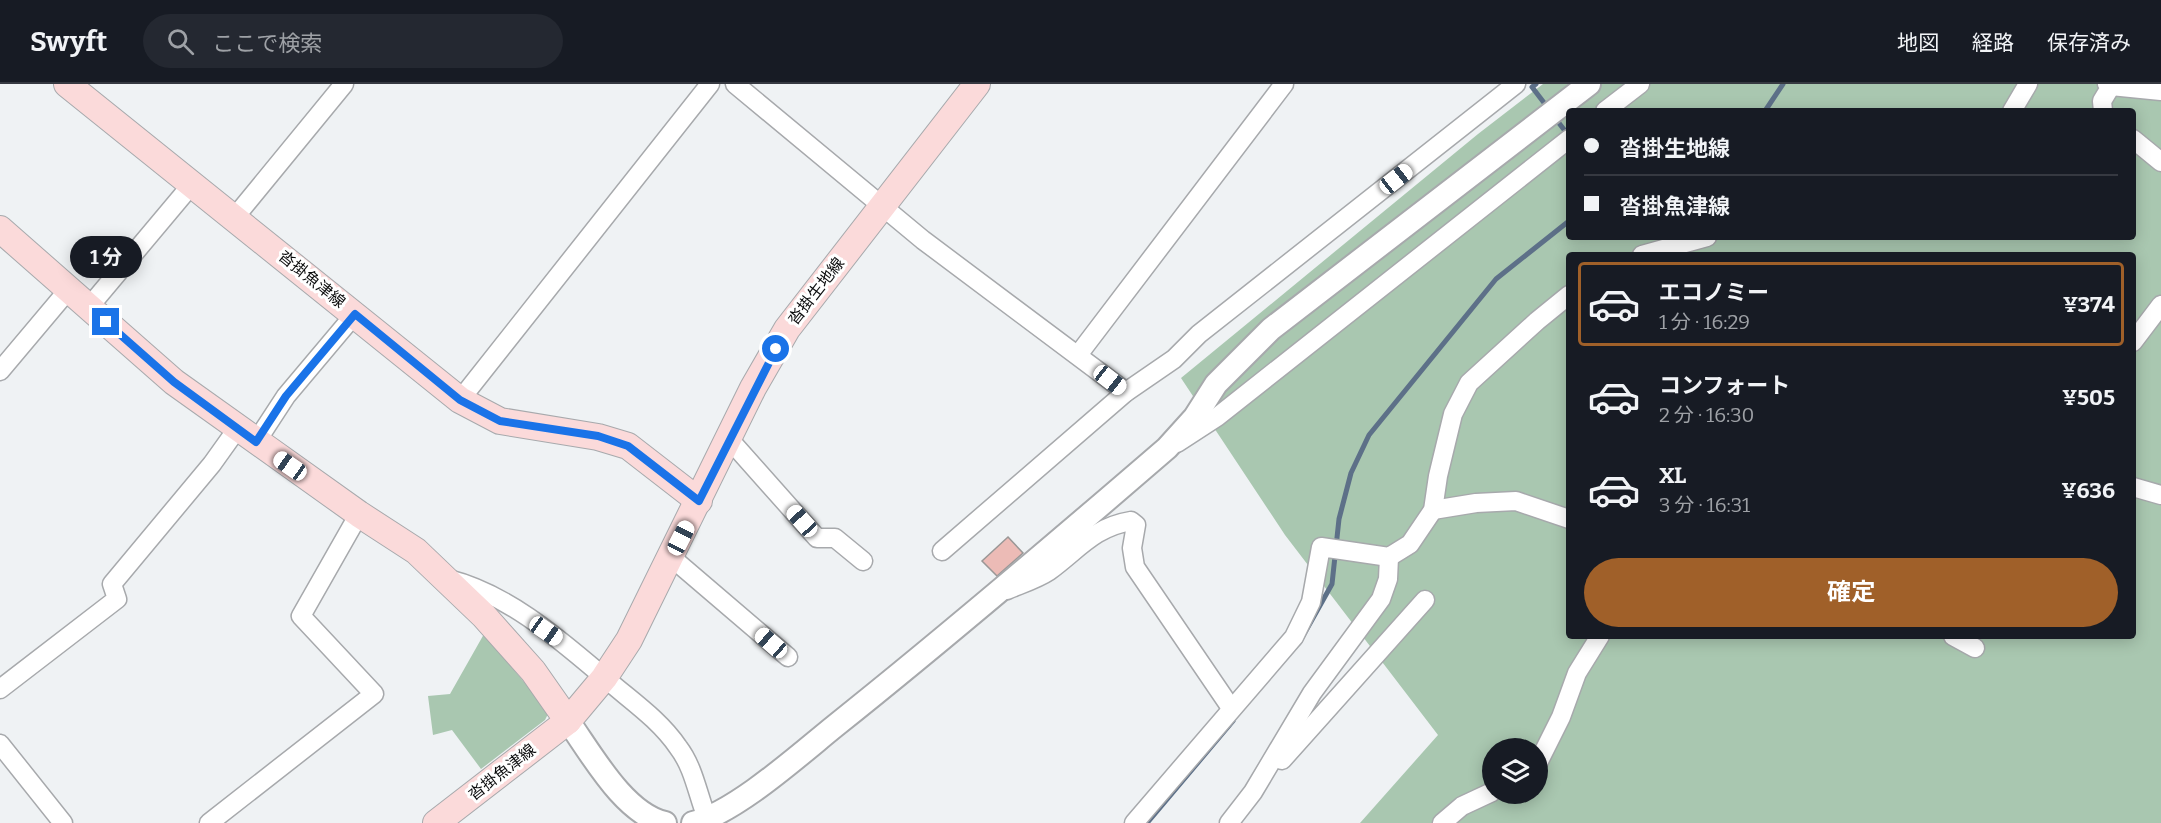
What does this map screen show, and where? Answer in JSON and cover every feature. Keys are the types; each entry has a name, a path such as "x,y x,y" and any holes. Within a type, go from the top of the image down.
{"main road":[{"name":"沓掛魚津線","path":"68,84 236,217 460,400 500,421 598,436 628,446 699,501"},
{"name":"沓掛生地線","path":"604,678 629,640 729,439 787,329 977,84"},
{"path":"0,229 174,382 359,514 416,551 484,616 533,671 567,721"},
{"name":"沓掛魚津線","path":"436,823 567,721 604,678"}],"street":[{"path":"236,217 344,84"},
{"path":"460,400 710,84"},
{"path":"735,84 881,207 1126,392"},
{"path":"1078,355 1284,84"},
{"path":"942,551 1126,392 1174,359 1199,334 1516,84"},
{"path":"446,579 469,584 495,597 579,654 604,678 646,711 679,747 696,783 703,822 771,777 997,595 1167,448 1194,417 1216,384 1271,329 1589,84"},
{"path":"1609,108 1640,84"},
{"path":"2014,108 2028,84"},
{"path":"2103,108 2102,101 2109,85 2161,91"},
{"path":"1167,448 1185,440 1217,417 1566,141"},
{"path":"2136,141 2161,162"},
{"path":"89,307 193,183"},
{"path":"1653,252 1696,240"},
{"path":"0,371 69,289"},
{"path":"1134,823 1294,637 1311,602 1321,547 1389,557 1410,544 1433,510 1438,476 1453,414 1469,383 1566,298"},
{"path":"2136,338 2161,305"},
{"path":"0,689 117,599 112,584 212,464 247,435 286,396 355,314"},
{"path":"729,439 817,538 835,538 863,561"},
{"path":"2136,489 2161,495"},
{"path":"1433,510 1476,503 1516,501 1566,518"},
{"path":"209,823 374,694 301,616 359,514"},
{"path":"997,595 1048,572 1084,541 1112,524 1131,521 1136,525 1132,548 1135,567 1232,708"},
{"path":"671,557 788,657"},
{"path":"1253,792 1312,693 1381,599 1388,579 1389,557"},
{"path":"1228,823 1425,600"},
{"path":"1548,743 1561,717 1577,673 1598,639"},
{"path":"1958,639 1975,648"},
{"path":"567,721 632,807 656,821 665,823"},
{"path":"0,744 63,823"},
{"path":"1442,823 1462,806 1482,797"}],"green space":[{"path":"1543,84 2161,84 2161,823 1360,823 1438,735 1285,535 1181,378 1478,134"},
{"path":"484,634 549,712 545,720 481,769 452,730 433,735 428,696 450,694"}],"building":[{"path":"1008,537 1023,553 997,576 982,561"}],"waterway":[{"path":"1536,84 1532,87 1548,108"},
{"path":"1767,108 1783,84"},
{"path":"1555,118 1566,132"},
{"path":"1299,643 1332,584 1339,519 1351,473 1369,435 1496,279 1566,223"},
{"path":"1147,823 1233,721"}],"route":[{"path":"106,322 174,382 256,442 286,396 355,314 460,400 500,421 598,436 628,446 699,501 753,388 776,349"}]}
